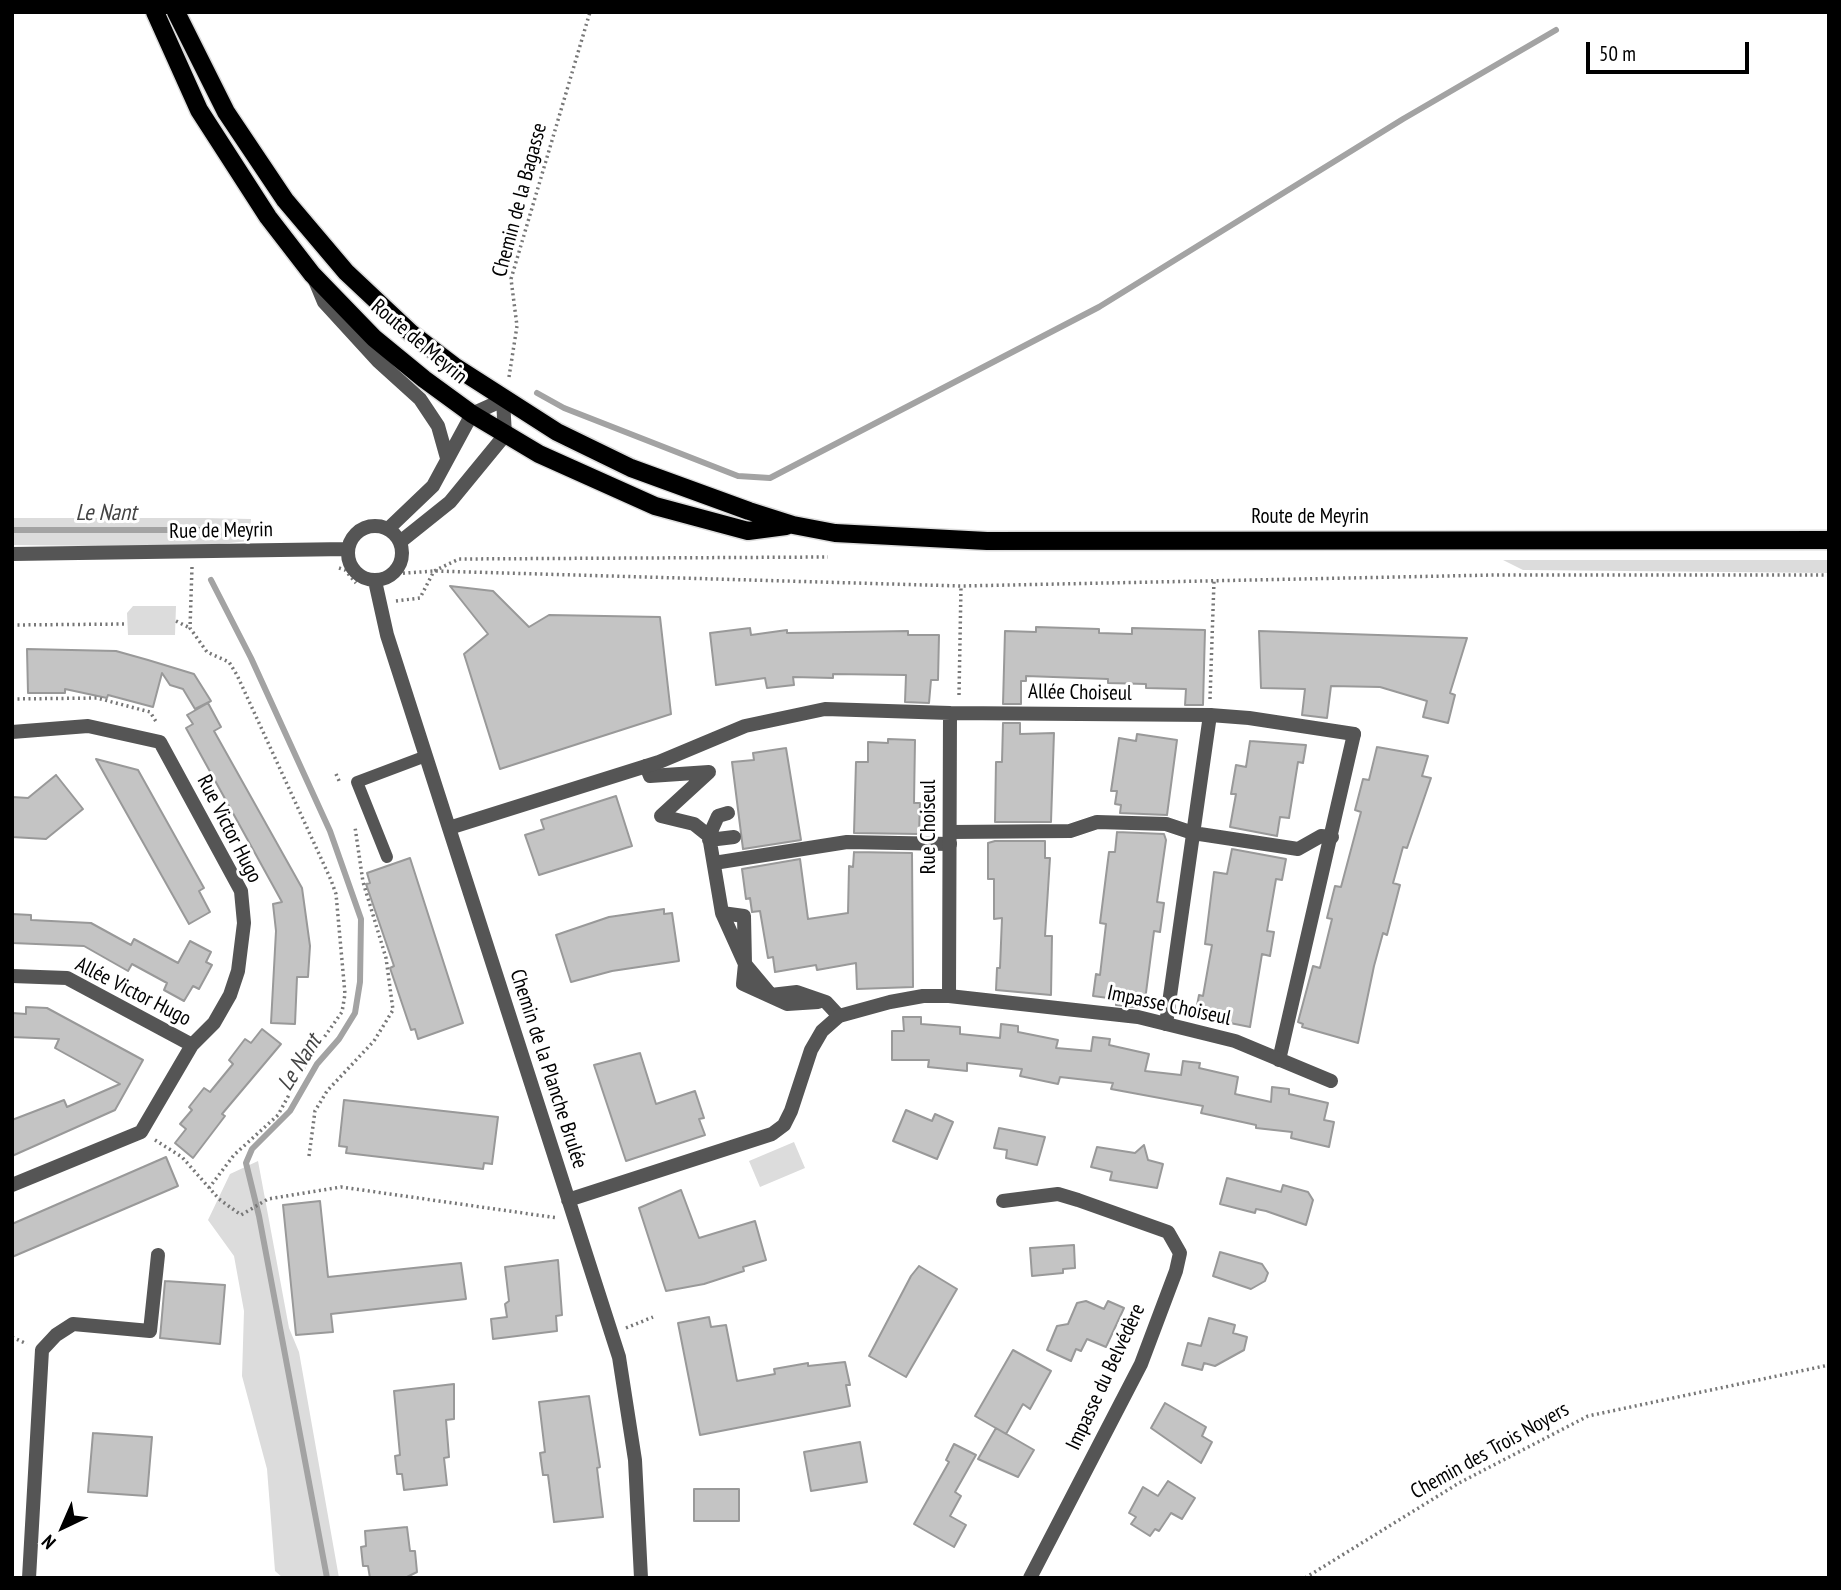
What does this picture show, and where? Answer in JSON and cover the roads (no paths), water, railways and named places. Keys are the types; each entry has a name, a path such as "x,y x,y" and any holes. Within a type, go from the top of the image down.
{"main road":[{"name":"Route de Meyrin","path":"155,12 199,110 234,169 312,274 374,338 472,414 505,435 593,480 667,510 748,531 793,525"},
{"name":"Route de Meyrin","path":"176,12 233,123 285,200 346,272 412,334 503,400 557,432 631,468 698,495 793,525 846,534 988,541 1829,540"}],"street":[{"path":"312,274 324,302 378,361 420,399 438,426 447,458"},
{"path":"388,529 433,486 472,414 503,400 505,435 450,502 400,542"},
{"path":"380,526 388,529 400,542 402,559 392,574 375,581 358,574 351,567 347,549 350,541 363,528 380,526"},
{"name":"Rue de Meyrin","path":"12,554 347,549"},
{"name":"Chemin de la Planche Brulée","path":"375,581 379,603 426,756 619,1357 635,1460 641,1578"},
{"path":"449,828 646,766 745,726 825,709 954,713"},
{"name":"Allée Choiseul","path":"954,713 1249,718 1354,734 1279,1060"},
{"name":"Rue Choiseul","path":"949,996 954,713"},
{"path":"1166,1024 1210,716"},
{"name":"Rue Victor Hugo","path":"12,732 88,726 160,741 241,891 244,923 238,971 230,995 214,1023 192,1045 141,1132 12,1185"},
{"path":"646,766 650,776 709,772 661,816 694,824 709,838 722,913 745,964 743,984 787,1004 827,1002 839,1016"},
{"path":"694,824 723,814 709,838"},
{"path":"713,863 847,842 1070,831 1097,822 1166,824 1193,833 1298,849 1321,836 1332,837"},
{"path":"709,838 734,836"},
{"path":"745,964 762,968"},
{"name":"Allée Victor Hugo","path":"12,976 67,978 192,1045"},
{"path":"568,1200 772,1134 784,1125 792,1111 811,1050 822,1031 839,1016 890,1002 923,996 949,996"},
{"name":"Impasse Choiseul","path":"949,996 1139,1017 1235,1041 1331,1081"},
{"name":"Impasse du Belvédère","path":"1003,1201 1058,1194 1078,1199 1168,1232 1180,1253 1176,1271 1141,1364 1030,1578"},
{"path":"29,1578 42,1350 56,1335 73,1324 150,1331 158,1255"}],"lane":[{"path":"387,857 375,822 356,782 426,756"}],"waterway":[{"path":"537,393 564,408 738,476 770,478 1099,307 1403,119 1556,30"},
{"name":"Le Nant","path":"12,530 199,530"},
{"name":"Le Nant","path":"211,580 251,658 330,831 361,919 360,982 355,1013 339,1039 317,1064 290,1111 252,1149 246,1163 259,1216 327,1578"}]}
